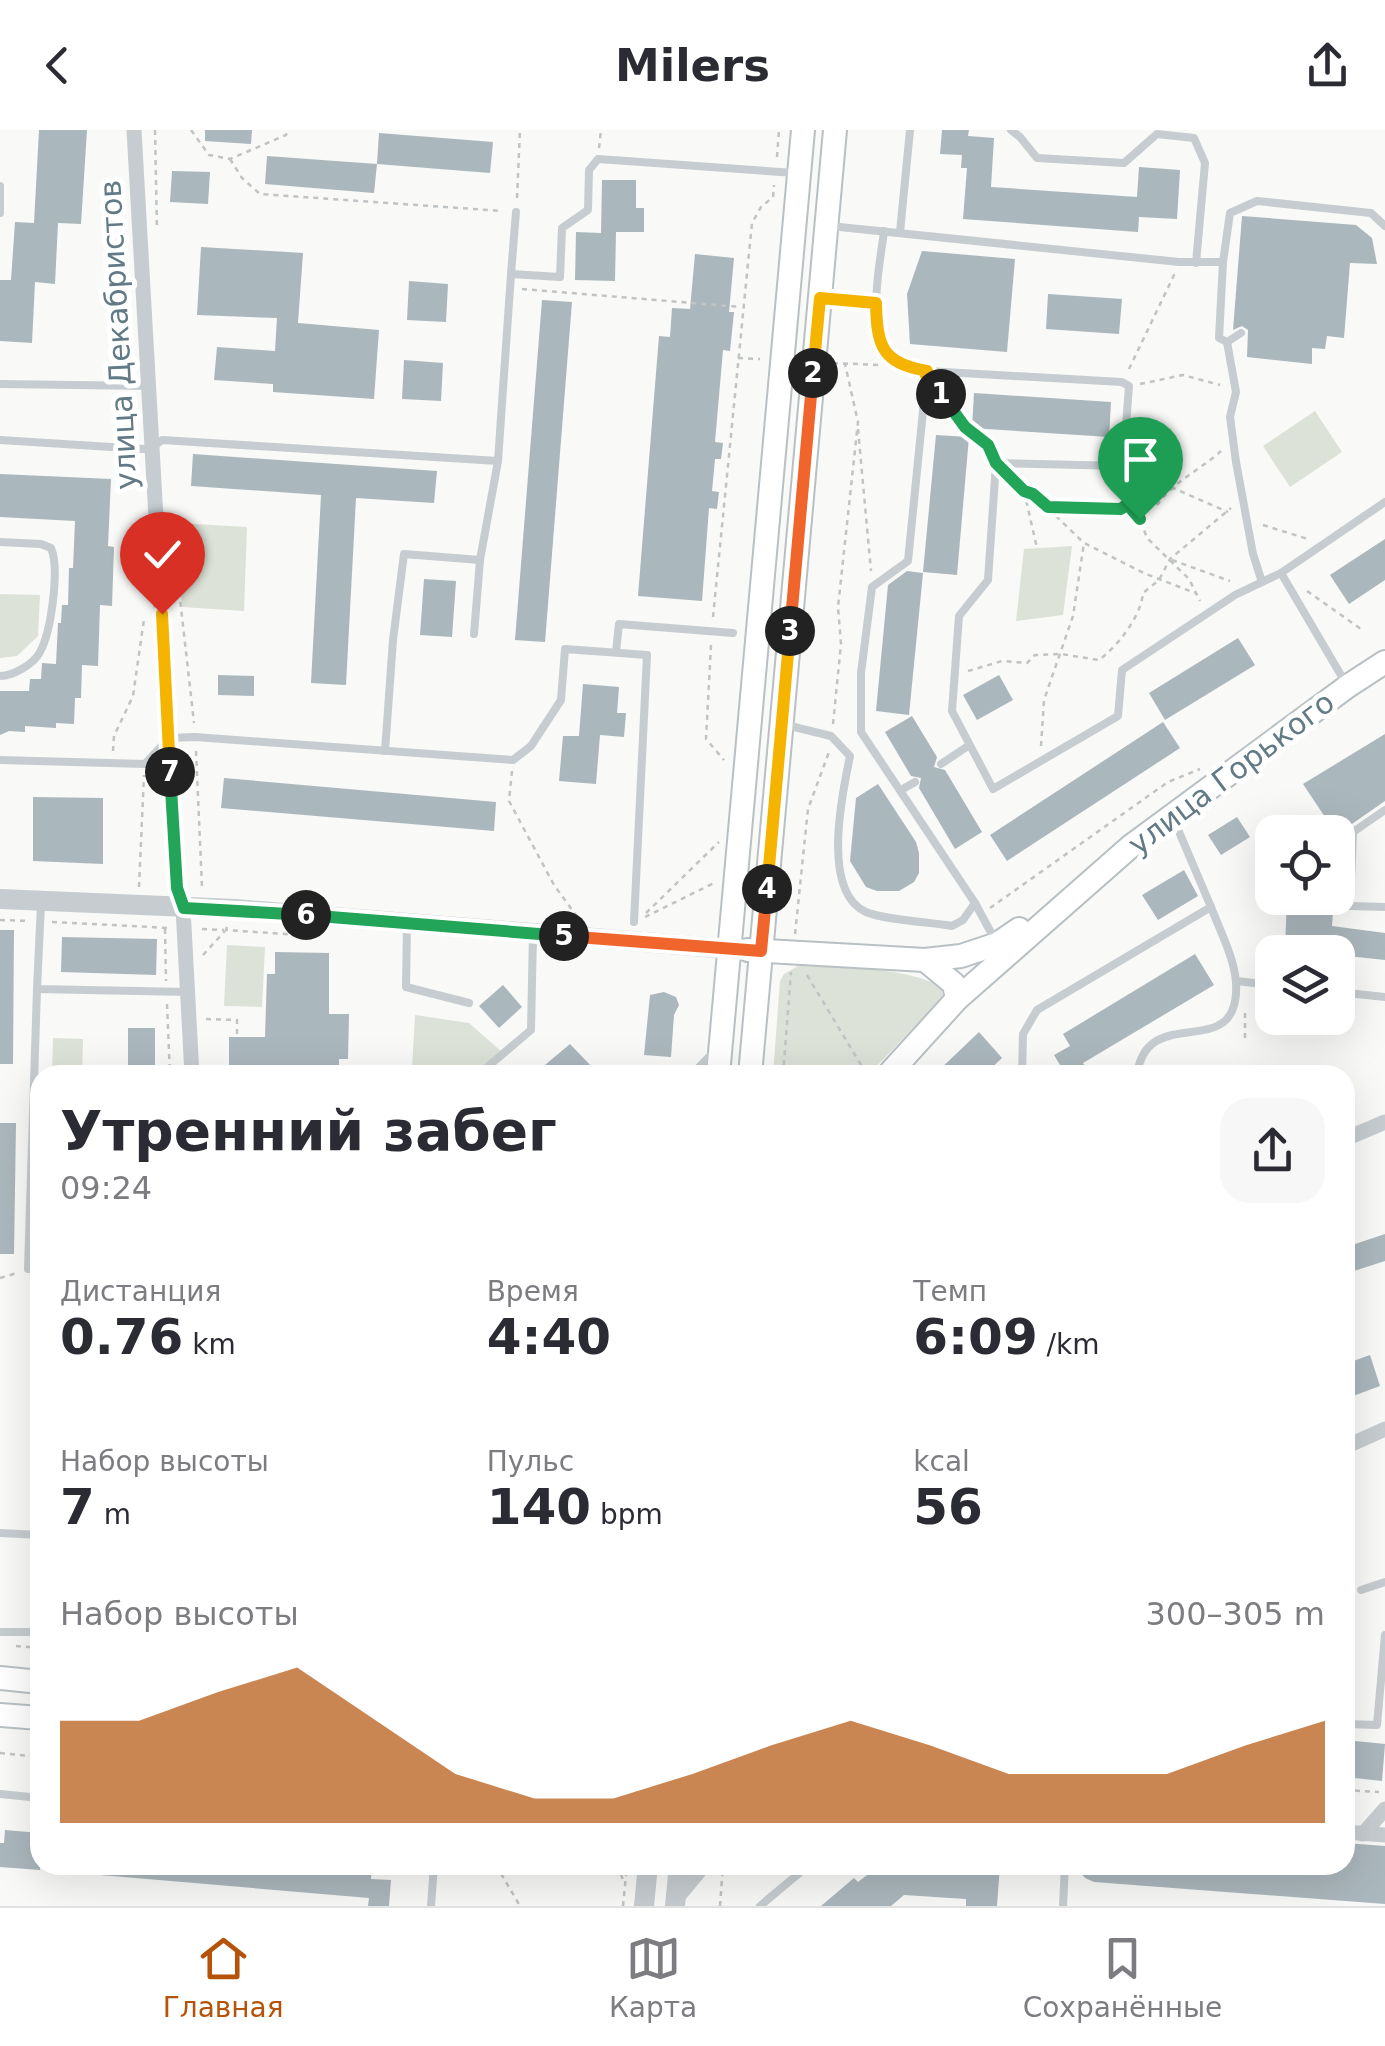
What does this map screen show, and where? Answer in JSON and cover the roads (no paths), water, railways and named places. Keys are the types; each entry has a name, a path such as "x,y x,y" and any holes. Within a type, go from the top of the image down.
{"main road":[{"path":"719,1065 787,173 803,130"},
{"path":"751,1065 835,130"},
{"name":"улица Горького","path":"1081,890 1172,815 1385,662"},
{"path":"730,949 925,960 961,956 997,944 1081,890"},
{"path":"897,1065 958,999 1081,890"},
{"path":"925,960 954,984 958,999"},
{"path":"0,1678 30,1681"},
{"path":"0,1715 30,1717"}],"street":[{"name":"улица Декабристов","path":"134,130 148,448 191,1065"},
{"path":"0,899 40,911 407,923 730,949"},
{"path":"1355,1135 1385,1122"},
{"path":"1355,1443 1385,1430"},
{"path":"1363,1834 1385,1809"},
{"path":"1355,1833 1385,1836"},
{"path":"676,1900 678,1875"},
{"path":"676,1900 694,1875"}],"lane":[{"path":"900,232 910,130"},
{"path":"1011,130 1037,158 1124,163 1158,134 1194,138 1206,164 1196,263"},
{"path":"512,274 560,277 562,228 588,210 589,170 598,159 787,173"},
{"path":"0,186 0,214"},
{"path":"1227,342 1219,338 1230,213 1257,201 1371,212 1385,226"},
{"path":"474,634 480,560 498,462 516,212"},
{"path":"826,226 1179,262 1223,262"},
{"path":"884,231 876,303 877,333 885,353 902,366 926,374 1126,384 1122,466 996,463 988,580 959,616 952,711 993,789 1118,716 1122,670 1249,588 1281,573 1385,502"},
{"path":"820,298 876,303"},
{"path":"1227,342 1242,333"},
{"path":"1227,342 1236,392 1230,417 1253,554 1262,582"},
{"path":"926,374 908,561 872,587 861,673 861,732 975,903 997,944"},
{"path":"0,384 148,386"},
{"path":"0,440 148,448 162,440 498,462"},
{"path":"0,542 41,544 54,555 53,601 40,654 11,676 0,676"},
{"path":"386,752 392,640 404,554 480,560"},
{"path":"1281,573 1348,686"},
{"path":"616,652 618,624 733,634"},
{"path":"0,760 144,764 168,738 195,737 514,760 531,746 561,700 565,649 647,654 634,922"},
{"path":"781,724 831,736 850,756 838,838 842,886 864,912 952,926 963,920 975,903"},
{"path":"941,764 968,746"},
{"path":"901,790 915,782"},
{"path":"1385,810 1353,832 1350,906 1385,908"},
{"path":"1138,1065 1147,1047 1167,1034 1211,1032 1226,1020 1234,1001 1236,981 1172,815"},
{"path":"1022,1065 1023,1034 1037,1010 1211,908"},
{"path":"35,1065 40,911"},
{"path":"407,923 406,987 469,1003"},
{"path":"490,1065 531,1030 533,933"},
{"path":"1236,981 1255,983"},
{"path":"38,989 188,992"},
{"path":"1355,994 1385,997"},
{"path":"701,1065 721,1045"},
{"path":"30,1213 30,1269"},
{"path":"0,1533 30,1535"},
{"path":"1361,1590 1385,1582"},
{"path":"0,1632 30,1632"},
{"path":"1355,1724 1377,1725 1385,1635"},
{"path":"0,1794 30,1797"},
{"path":"432,1906 434,1875"},
{"path":"760,1906 797,1875"},
{"path":"1062,1906 1064,1875"}]}
